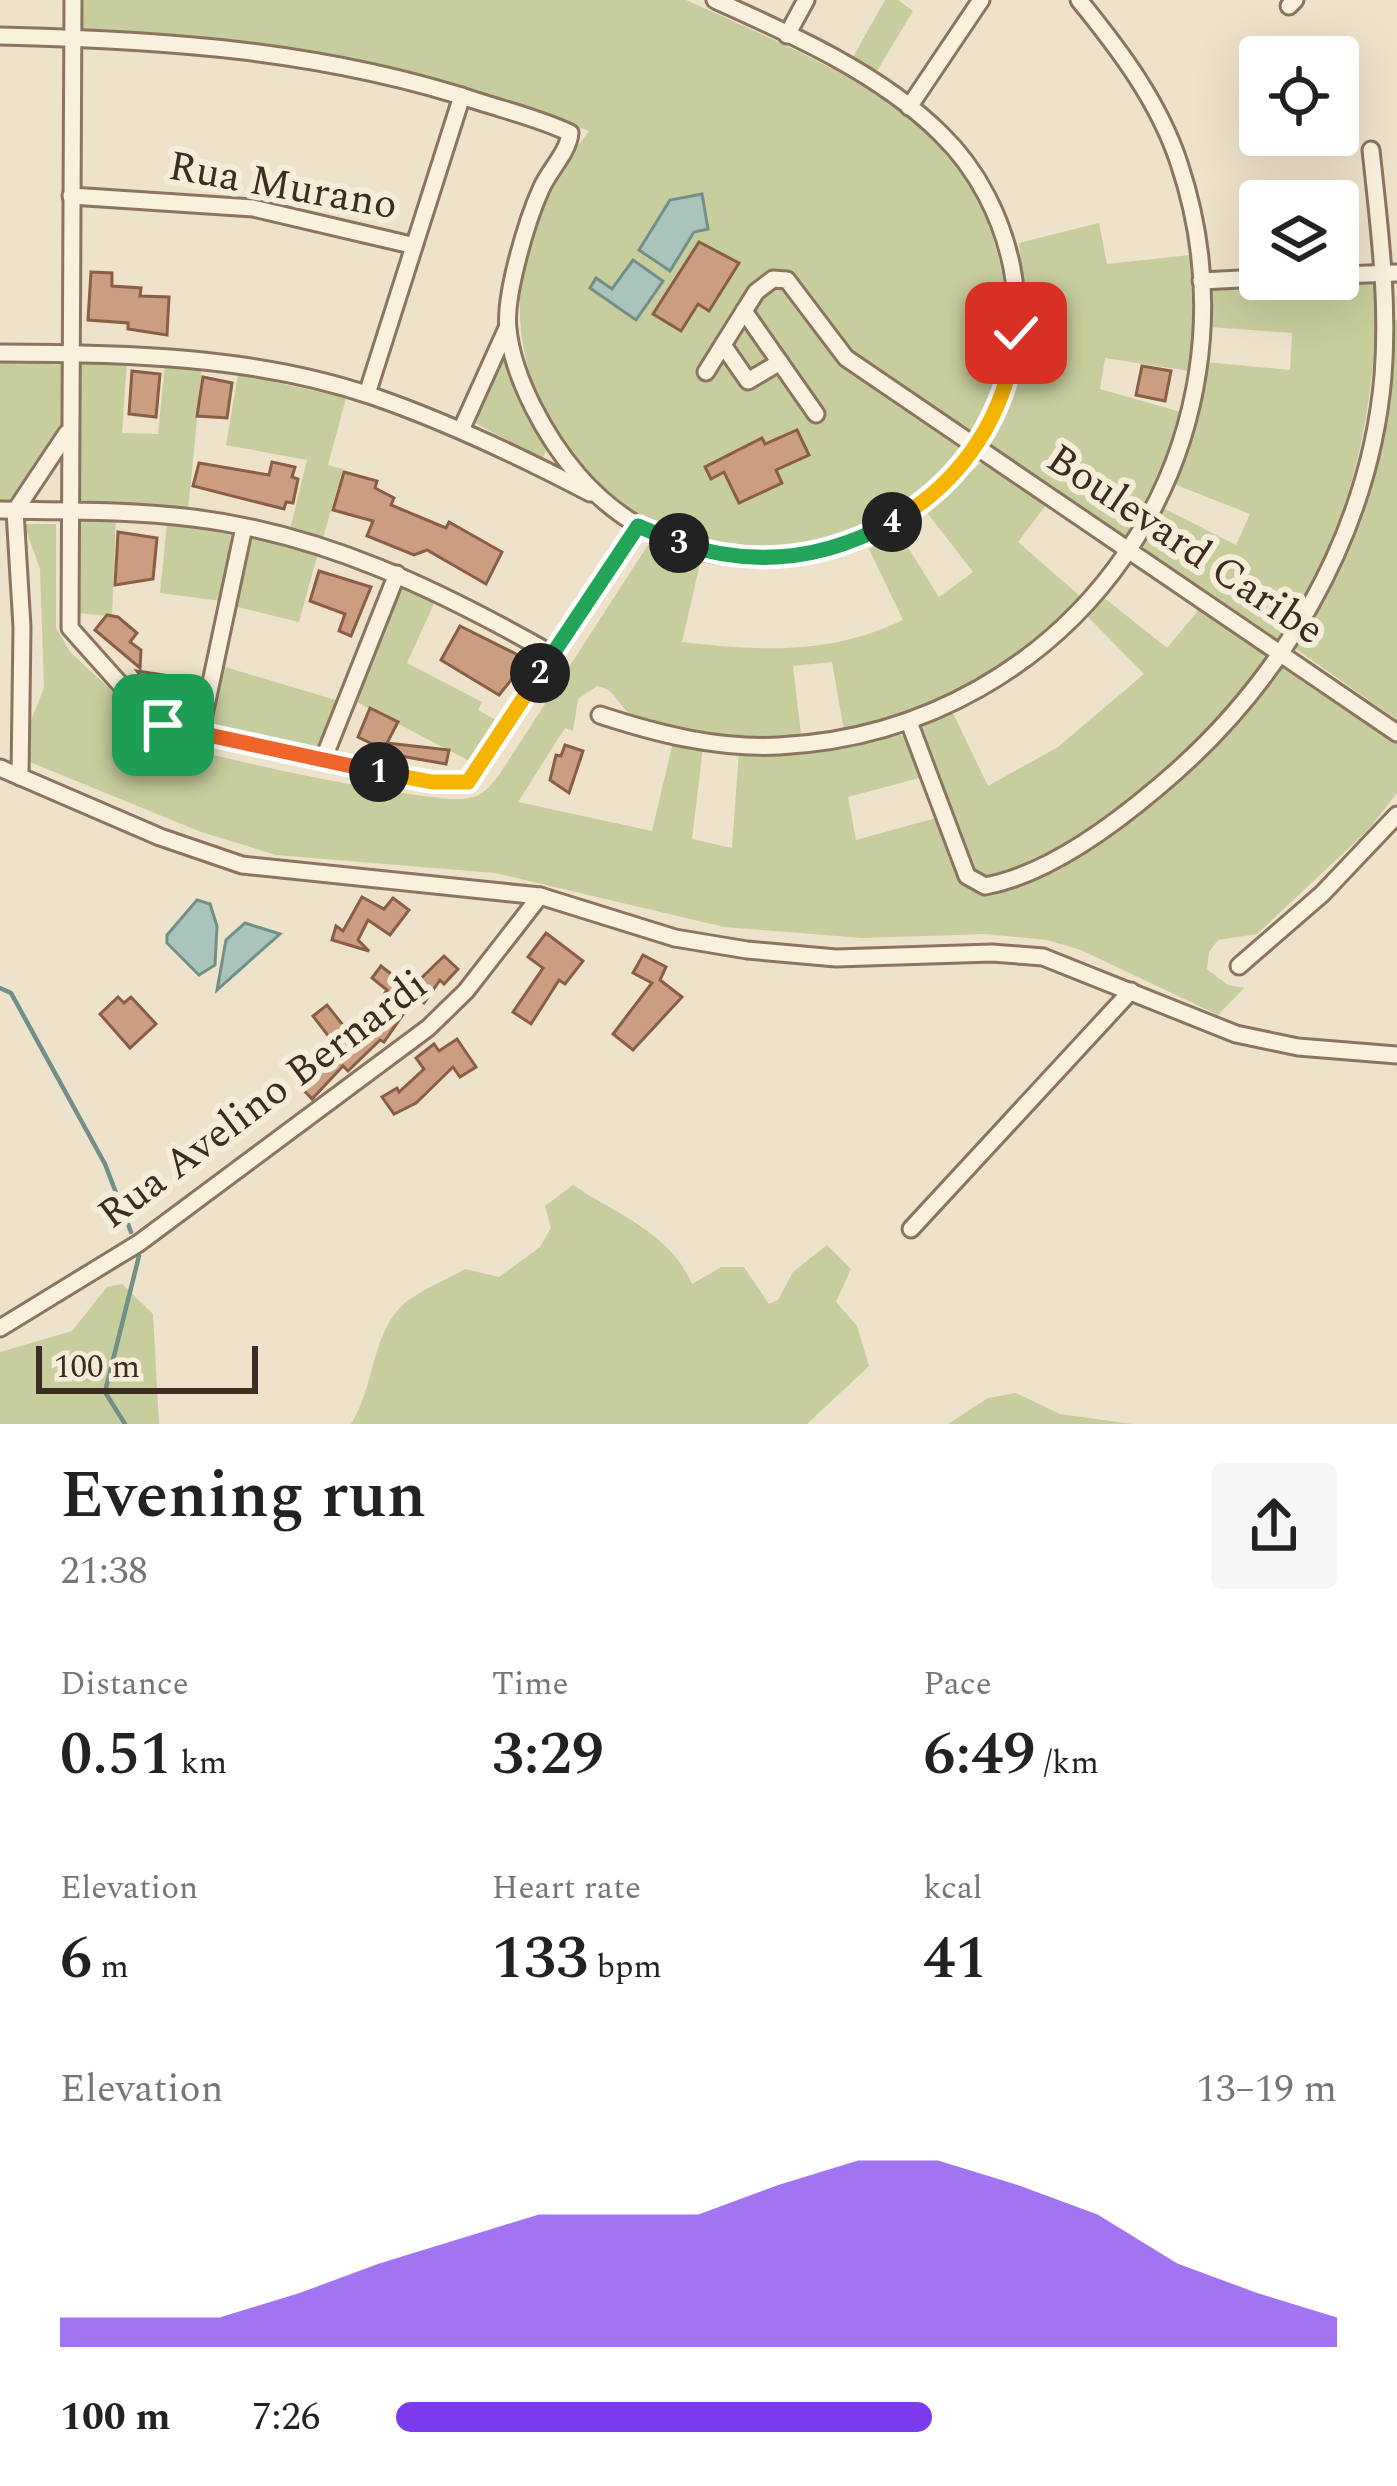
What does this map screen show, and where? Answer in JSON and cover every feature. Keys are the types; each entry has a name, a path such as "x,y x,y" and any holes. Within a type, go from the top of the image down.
{"street":[{"path":"73,0 70,628 152,720 432,782 468,782 638,526"},
{"path":"0,353 70,353 233,366 367,394 461,430 602,499 638,526 735,557 819,552 859,540 916,508 976,448 1013,362 1016,313 1008,250 996,214 968,165 940,132 909,107 787,35 715,0"},
{"path":"787,35 806,0"},
{"path":"909,107 981,0"},
{"path":"600,715 673,737 775,747 849,738 909,722 963,699 1042,647 1098,593 1128,551 1164,491 1186,431 1202,335 1201,281 1178,161 1136,76 1079,0"},
{"path":"0,36 263,50 462,96 570,134 525,232 507,328 461,430"},
{"path":"367,394 462,96"},
{"path":"909,722 967,876 985,886 1041,864 1131,809 1213,737 1282,653 1329,568 1370,455 1383,374 1391,273 1371,149"},
{"name":"Rua Murano","path":"71,196 253,208 411,245"},
{"path":"1359,274 1391,273"},
{"name":"Boulevard Caribe","path":"745,311 756,292 773,279 787,280 846,358 1397,733"},
{"path":"1201,281 1239,279"},
{"path":"706,372 745,311 816,414"},
{"path":"507,328 545,430 602,499"},
{"path":"723,345 748,381 779,362"},
{"path":"20,777 22,627 8,510 69,430"},
{"path":"8,510 153,514 244,527 314,544 397,574 552,655"},
{"path":"200,734 244,527"},
{"path":"323,760 397,574"},
{"path":"0,768 160,837 242,866 540,896 718,946 836,958 1019,953 1079,967 1236,1034 1298,1047 1397,1055"},
{"path":"1239,966 1322,894 1397,814"},
{"name":"Rua Avelino Bernardi","path":"0,1328 139,1244 428,1028 466,991 540,896"},
{"path":"910,1229 1131,991"}],"green space":[{"path":"83,0 686,0 852,80 912,121 951,158 982,210 1001,269 1004,289 996,379 959,452 900,506 827,538 747,547 669,531 599,488 546,416 525,355 520,294 531,233 557,174 589,131 465,89 340,59 212,40 82,32"},
{"path":"885,0 898,0 913,11 877,71 853,57"},
{"path":"1099,223 1107,264 1190,255 1193,328 1189,371 1105,358 1100,389 1181,412 1164,466 1128,536 1122,537 988,442 1019,359 1024,292 1019,243"},
{"path":"1359,281 1378,284 1361,444 1325,558 1295,620 1276,640 1146,552 1142,542 1161,507 1236,545 1250,514 1174,484 1205,362 1290,370 1292,333 1209,327 1210,288 1239,287 1239,300 1359,300"},
{"path":"1392,320 1397,320 1397,720 1296,649 1324,588 1385,399"},
{"path":"505,357 546,451 542,459 475,423"},
{"path":"0,360 64,365 64,426 7,503 0,502"},
{"path":"127,362 122,433 158,434 165,364 202,368 188,511 78,500 78,364"},
{"path":"238,374 346,398 328,465 343,469 322,541 290,530 307,460 226,445"},
{"path":"982,462 1046,505 1018,542 1081,597 1030,644 942,697 844,731 832,662 793,666 801,734 783,736 714,736 668,729 632,715 609,691 597,686 578,699 573,731 565,728 518,802 652,831 673,742 703,748 692,839 732,848 739,751 821,749 896,732 909,740 923,777 848,797 856,840 936,818 960,874 977,889 989,892 1165,790 1216,745 1285,665 1397,738 1397,793 1367,831 1257,934 1218,940 1209,952 1207,969 1228,985 1244,988 1218,1015 1081,950 1047,940 986,934 862,938 724,927 495,873 276,855 201,832 25,760 26,733 44,688 40,569 24,524 56,524 56,628 71,653 109,688 143,733 300,774 462,799 484,792 499,775 648,545 701,559 682,642 795,648 849,639 903,620 869,549 899,533 939,597 973,572 925,510"},
{"path":"116,517 112,616 76,613 77,519"},
{"path":"167,523 231,535 221,601 160,593"},
{"path":"249,538 318,553 299,622 234,606"},
{"path":"405,583 437,597 407,663 482,702 478,710 501,723 475,764 353,700"},
{"path":"1103,597 1167,648 1201,607 1266,650 1267,658 1193,747 1135,797 1071,840 1015,869 1000,875 976,874 920,730 923,722 952,711 988,786 1058,747 1144,674 1087,616"},
{"path":"222,666 339,701 315,752 212,730"},
{"path":"573,1185 656,1238 692,1284 721,1267 744,1267 769,1304 778,1300 793,1272 827,1245 851,1269 836,1302 857,1326 869,1366 807,1424 351,1424 386,1328 406,1302 465,1269 499,1277 540,1247 551,1228 545,1206"},
{"path":"122,1284 153,1314 159,1424 0,1424 0,1352 72,1331 107,1287"},
{"path":"1016,1393 1060,1414 1132,1424 948,1424 988,1398"}],"water":[{"path":"702,194 708,229 694,232 670,271 639,250 670,200"},
{"path":"633,260 663,281 636,320 590,288 596,278 612,289"},
{"path":"197,900 210,904 217,926 215,965 199,975 167,943 167,935"},
{"path":"245,923 280,934 217,990 226,940"}],"building":[{"path":"699,242 739,263 709,311 698,304 681,331 653,314"},
{"path":"91,272 112,273 112,286 141,288 140,296 169,297 167,335 128,329 128,323 88,320"},
{"path":"1142,366 1171,371 1165,401 1136,395"},
{"path":"132,371 160,374 156,417 129,414"},
{"path":"203,377 232,383 227,418 197,416"},
{"path":"797,430 809,455 776,470 782,483 739,503 724,472 711,479 705,467 762,438 765,444"},
{"path":"272,462 295,467 292,477 298,479 293,503 286,502 284,509 193,486 199,463 269,475"},
{"path":"344,472 377,481 375,488 394,498 391,505 446,528 449,522 502,552 486,584 427,550 414,555 367,536 373,521 333,510"},
{"path":"118,532 157,538 153,579 115,585"},
{"path":"319,571 371,587 351,636 339,631 345,614 310,601"},
{"path":"107,615 118,617 137,633 130,642 141,650 140,668 95,630"},
{"path":"460,626 516,654 524,664 499,695 441,660"},
{"path":"137,671 190,679 186,706 161,702"},
{"path":"370,708 398,722 387,743 449,750 446,764 395,755 358,737"},
{"path":"565,745 583,751 569,793 550,780 556,755 561,756"},
{"path":"362,897 384,909 393,898 409,910 390,935 368,920 358,940 369,951 332,940 336,926 343,931"},
{"path":"546,933 583,961 565,984 559,980 531,1024 513,1012 543,968 528,957"},
{"path":"643,955 666,967 660,980 682,997 633,1050 613,1034 652,983 633,973"},
{"path":"444,956 458,969 444,984 440,980 424,1003 415,997 384,1042 380,1040 348,1071 343,1066 312,1099 298,1084 337,1047 313,1016 327,1005 354,1039 387,990 372,978 381,966 410,989"},
{"path":"118,997 124,1003 131,997 156,1024 130,1048 100,1014"},
{"path":"457,1039 476,1067 460,1077 453,1067 416,1103 394,1114 382,1097 397,1088 399,1092 424,1069 416,1058 434,1044 439,1051"}],"waterway":[{"path":"0,988 11,993 105,1164 131,1232"},
{"path":"125,1424 105,1392 139,1256"}],"route":[{"path":"163,725 432,782 468,782 638,526 697,549 735,557 793,558 859,540 916,508 976,448 1005,389 1016,333"}]}
